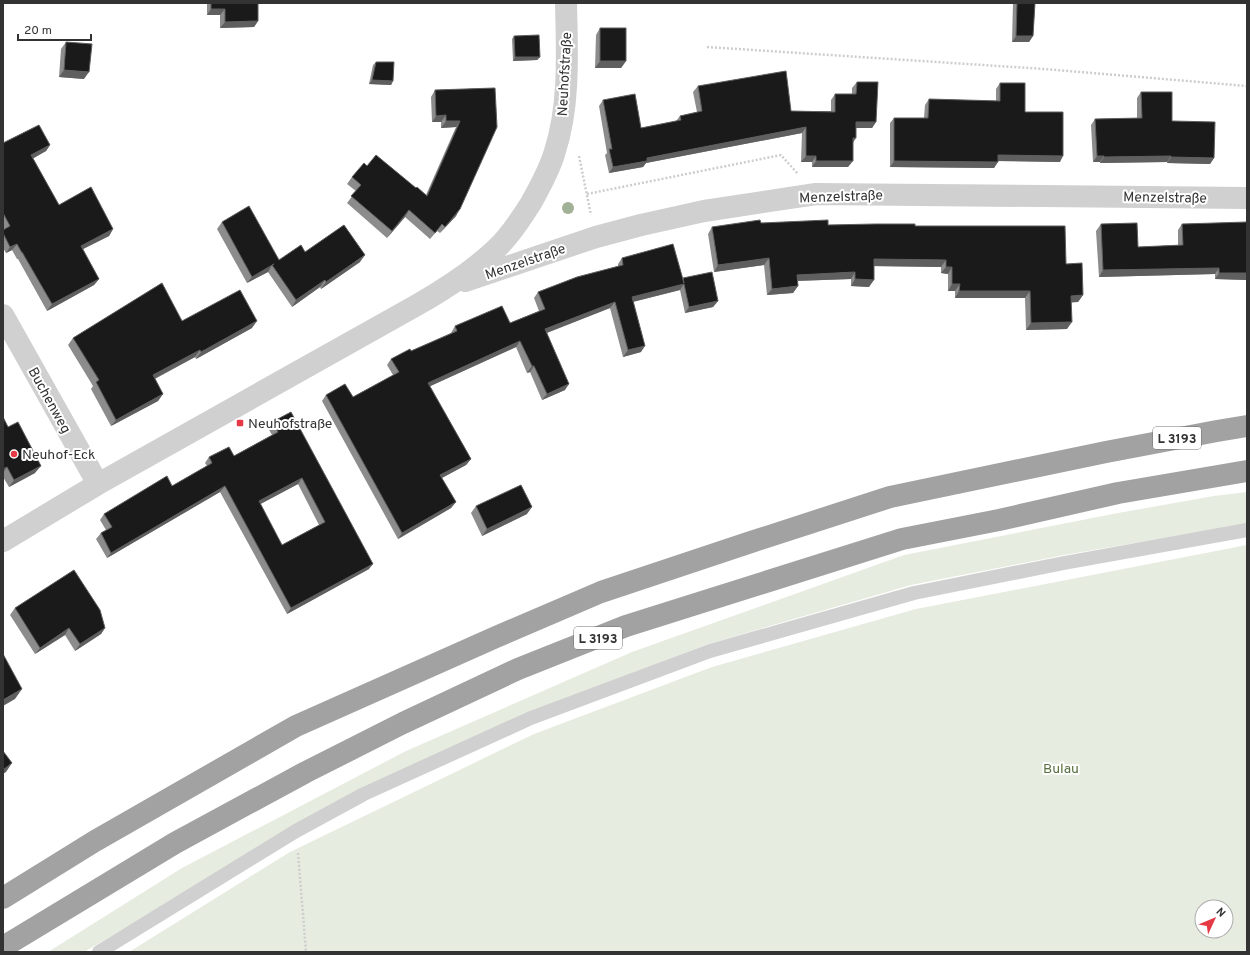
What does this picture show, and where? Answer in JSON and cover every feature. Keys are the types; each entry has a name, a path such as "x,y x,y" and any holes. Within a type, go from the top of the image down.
{"highway":[{"name":"L 3193","path":"3,898 102,838 296,726 601,592 890,497 1106,452 1247,426"},
{"name":"L 3193","path":"3,947 175,843 306,772 403,723 518,669 626,626 902,539 999,520 1118,493 1247,471"}],"street":[{"name":"Neuhofstraße","path":"3,541 98,484 400,315 472,270 497,249 525,212 549,167 555,151 565,97 567,43 566,3"},
{"name":"Menzelstraße","path":"447,287 596,237 640,225 704,211 816,194 1247,198"},
{"name":"Buchenweg","path":"3,315 98,484"}],"lane":[{"path":"99,952 296,831 364,794 531,718 710,651 914,593 1064,563 1247,530"}],"path":[{"path":"707,47 1044,68 1247,86"},
{"path":"579,155 596,237"},
{"path":"587,194 781,155 816,194"},
{"path":"296,831 306,952"}],"green space":[{"path":"1247,492 1247,524 1064,555 911,585 708,644 529,713 130,925 84,952 48,952 182,868 406,751 632,652 904,555 1118,513 1214,496"},
{"name":"Bulau","path":"1247,545 1247,952 129,952 290,852 534,734 712,667 916,609"}],"building":[{"path":"211,3 258,3 258,21 225,22 225,9 211,9"},
{"path":"1017,3 1035,3 1033,36 1016,36"},
{"path":"600,28 626,28 626,61 600,61"},
{"path":"539,35 540,57 515,57 514,36"},
{"path":"66,42 92,44 89,72 64,70"},
{"path":"376,62 394,62 393,81 372,80"},
{"path":"786,71 791,111 835,112 835,94 856,94 857,82 878,82 876,122 856,122 856,138 853,138 853,161 816,161 816,156 806,156 806,127 647,158 647,161 613,167 609,149 612,149 603,100 635,94 641,128 681,120 680,116 702,111 698,86"},
{"path":"1000,83 1025,83 1025,112 1063,112 1063,156 998,155 998,162 894,161 894,118 928,118 929,99 1000,101"},
{"path":"495,88 497,127 460,209 445,227 442,224 435,233 409,210 392,231 351,196 361,185 352,177 364,163 367,166 376,155 427,196 460,121 446,121 446,115 436,116 435,90"},
{"path":"1141,92 1172,92 1172,121 1215,122 1214,158 1171,156 1097,156 1095,119 1142,118"},
{"path":"39,125 50,145 31,155 59,205 91,187 113,229 81,246 99,279 52,304 17,244 10,247 3,233 3,230 10,226 3,213 3,143"},
{"path":"249,206 279,260 301,245 305,252 344,225 365,255 326,282 325,280 296,300 272,265 252,277 222,222"},
{"path":"760,220 761,223 828,220 828,225 915,224 915,226 1065,226 1066,264 1082,263 1083,295 1071,296 1072,322 1031,323 1030,291 959,291 960,284 952,284 952,267 946,267 946,260 874,259 874,280 855,279 855,272 797,275 798,286 772,289 769,258 718,265 712,227"},
{"path":"1247,222 1247,273 1219,273 1219,268 1103,270 1101,224 1137,223 1138,247 1183,245 1182,224"},
{"path":"673,244 684,283 683,278 712,272 718,301 689,307 684,284 632,297 645,346 628,350 615,302 545,329 569,384 547,394 520,341 428,383 471,459 440,475 456,502 402,533 326,395 345,384 353,397 399,372 391,359 410,349 411,351 457,331 455,326 502,306 510,323 545,309 538,292 577,277 623,265 622,258"},
{"path":"162,283 182,321 240,290 257,321 201,352 200,350 153,375 163,394 116,420 96,382 99,380 73,338"},
{"path":"291,412 373,564 291,608 225,486 111,553 101,533 112,527 104,514 167,476 172,486 212,463 209,457 229,447 234,456 278,432 272,422","holes":["302,478 325,522 282,545 259,501"]},
{"name":"Neuhof-Eck","path":"3,417 8,427 18,422 41,466 14,480 7,467 3,469"},
{"path":"521,485 532,507 487,529 476,506"},
{"path":"74,570 100,610 105,628 80,644 69,628 40,648 15,608"},
{"path":"3,654 22,689 3,700"},
{"path":"3,751 12,763 3,770"}],"place":[{"name":"Neuhofstraße","path":"240,423"},
{"name":"Neuhof-Eck","path":"14,454"}]}
